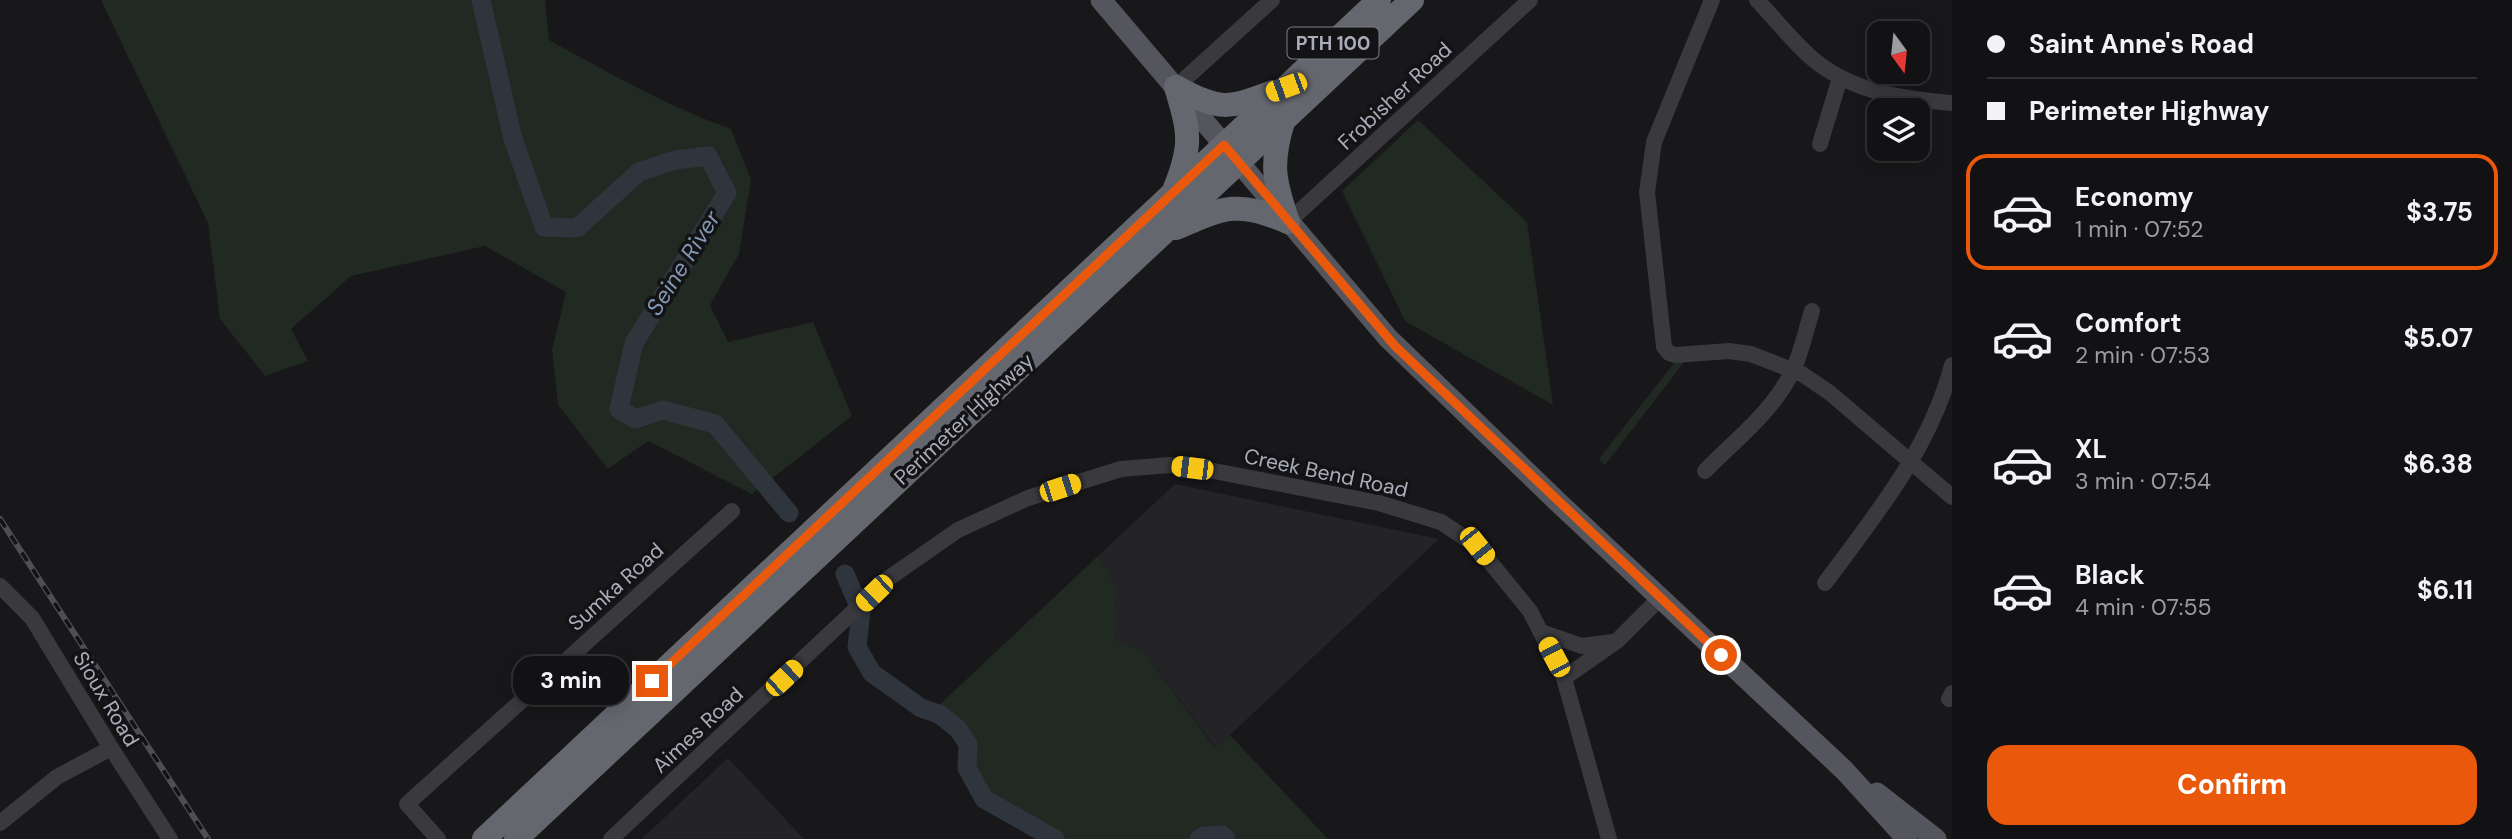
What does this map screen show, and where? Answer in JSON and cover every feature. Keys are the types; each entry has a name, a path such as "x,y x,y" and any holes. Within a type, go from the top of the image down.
{"highway":[{"name":"Perimeter Highway","path":"516,839 1161,235 1286,87 1379,0"},
{"name":"Perimeter Highway","path":"484,839 1173,193 1283,120 1412,0"},
{"path":"1176,87 1202,101 1231,106 1247,103 1286,87"},
{"path":"1173,193 1183,169 1188,145 1187,127 1176,87"},
{"path":"1283,120 1274,150 1274,167 1278,192 1289,222"},
{"path":"1161,235 1206,215 1237,208 1255,209 1289,222"}],"main road":[{"path":"1101,0 1395,346 1844,770 1907,839"},
{"path":"1844,770 1936,839"}],"street":[{"path":"1176,87 1272,0"},
{"name":"Frobisher Road","path":"1289,222 1530,0"},
{"path":"1712,0 1654,142 1649,169 1647,192 1664,347 1669,354 1675,355 1729,351 1751,354 1793,370 1830,393 1952,497"},
{"path":"1757,0 1801,48 1840,78 1880,93 1952,103"},
{"path":"1820,144 1840,78"},
{"path":"1705,471 1752,426 1793,370 1812,311"},
{"path":"1825,583 1898,484 1911,462 1938,411 1952,365"},
{"name":"Creek Bend Road","path":"842,622 889,578 958,530 1028,498 1121,469 1170,465 1379,503 1441,522 1477,546 1530,611 1564,678 1609,839"},
{"name":"Sumka Road","path":"438,839 407,804 732,512"},
{"name":"Sioux Road","path":"0,586 32,618 170,839"},
{"path":"1564,678 1617,641 1660,598"},
{"name":"Aimes Road","path":"611,839 842,622"},
{"path":"1541,632 1582,646 1617,641"},
{"path":"0,823 57,778 111,748"}],"shaded area":[{"path":"101,0 545,0 549,40 616,77 731,129 751,180 739,254 710,305 728,342 813,322 852,416 752,494 648,441 608,469 558,405 552,350 566,292 485,246 351,276 291,329 308,361 265,376 220,319 208,223"},
{"path":"1418,120 1527,222 1553,405 1405,321 1342,191"},
{"path":"1691,353 1605,465 1599,459 1681,354"},
{"path":"1175,484 1439,539 1216,748 1143,651 1114,642 1116,587 1099,555"},
{"path":"1099,555 1116,587 1115,642 1143,651 1215,748 1230,735 1328,839 1224,839 1208,833 1199,839 1050,839 1008,816 983,795 974,779 976,748 967,727 952,715 935,709"},
{"path":"728,758 804,839 642,839 648,833"}],"waterway":[{"name":"Seine River","path":"481,0 513,139 544,227 577,228 639,172 675,160 708,156 727,193 634,343 619,409 635,419 663,410 715,424 789,513"},
{"name":"Seine River","path":"845,574 861,611 857,647 872,673 921,708 939,714 958,729 968,744 967,768 984,799 1055,839"},
{"name":"Seine River","path":"1199,839 1222,835 1226,839"}],"railway":[{"path":"0,519 208,839"}],"route":[{"path":"652,681 1224,145 1395,346 1721,655"}]}
